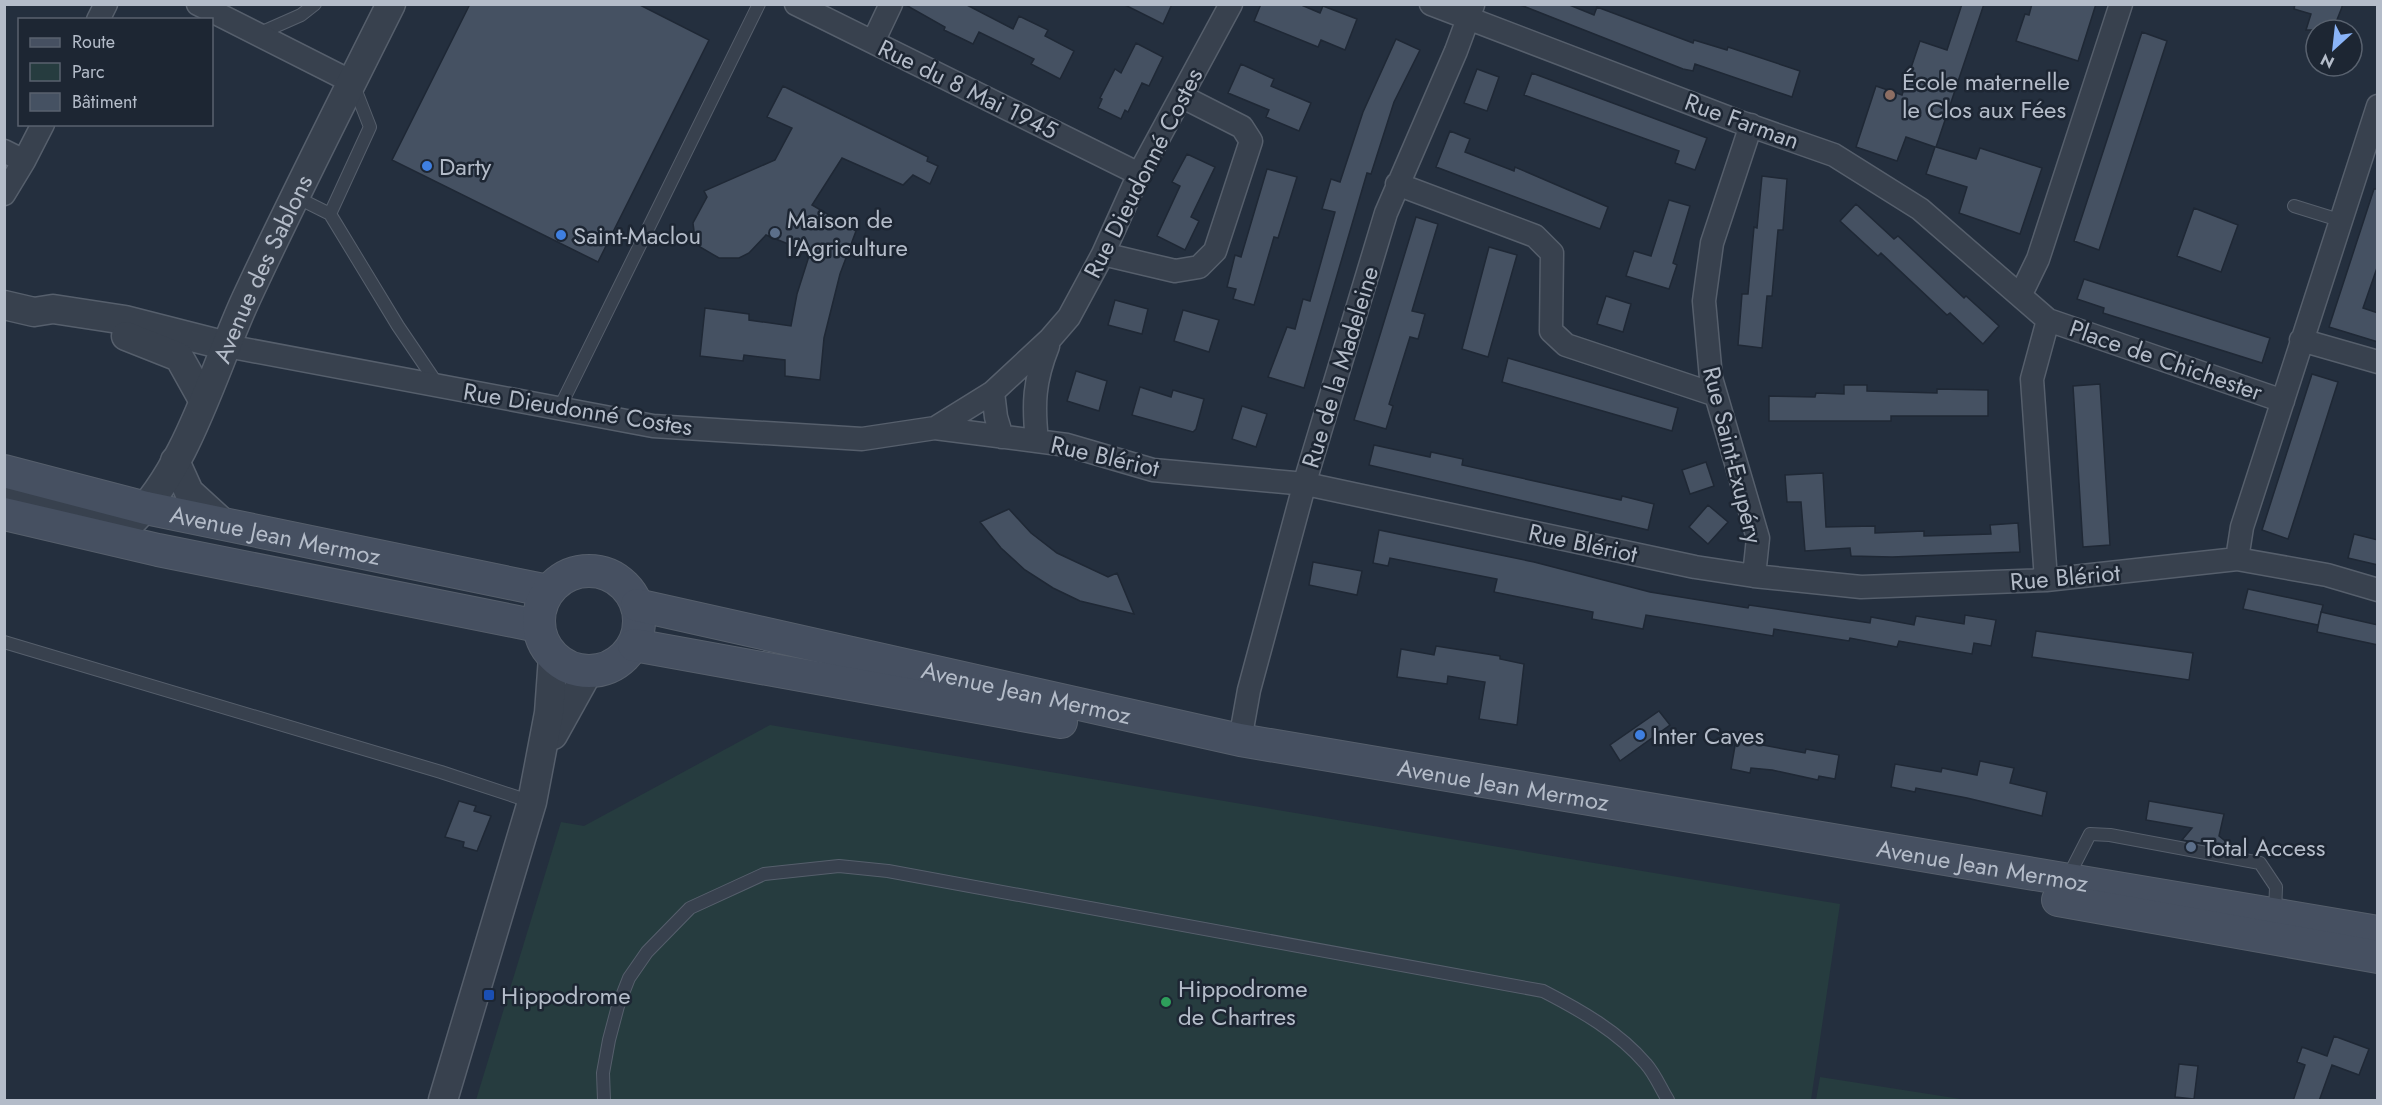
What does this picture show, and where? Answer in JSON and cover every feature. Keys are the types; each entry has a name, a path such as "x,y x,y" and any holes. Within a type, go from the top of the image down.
{"main road":[{"name":"Avenue Jean Mermoz","path":"4,471 146,508 548,591"},
{"name":"Avenue Jean Mermoz","path":"4,513 158,550 538,626"},
{"path":"589,570 604,573 618,580 630,591 637,605 639,625 634,645 614,665 588,672 563,665 553,657 543,642 538,626 542,602 548,591 559,580 573,573 589,570"},
{"name":"Avenue Jean Mermoz","path":"637,605 1240,740 2378,932"},
{"name":"Avenue Jean Mermoz","path":"634,645 2378,957"}],"street":[{"path":"99,18 106,4"},
{"path":"198,4 352,82"},
{"name":"Avenue des Sablons","path":"146,508 175,461 245,301 391,4"},
{"name":"Rue du 8 Mai 1945","path":"796,4 1139,174"},
{"path":"873,42 891,4"},
{"name":"Rue Dieudonné Costes","path":"227,346 653,426 862,440 935,428 993,392 1050,339 1069,317 1102,254 1139,174 1183,97 1231,4"},
{"name":"Rue Farman","path":"1431,4 1471,11 1751,125 1834,154 1920,209 1981,263 2021,294 2048,320"},
{"path":"2021,294 2038,259 2121,4"},
{"name":"Rue de la Madeleine","path":"1240,740 1249,690 1306,484 1386,213 1471,11"},
{"path":"1102,254 1175,271 1199,267 1215,251 1251,141 1242,127 1183,97"},
{"path":"2237,560 2242,527 2339,220 2378,106"},
{"name":"Rue Saint-Exupéry","path":"1751,125 1712,243 1704,302 1711,378 1758,538 1754,576"},
{"path":"4,194 14,156 41,126"},
{"path":"1397,184 1535,236 1552,253 1551,331 1566,345 1716,395"},
{"path":"4,305 34,312 54,322 121,334 179,357 203,400"},
{"path":"34,312 53,309 114,319 227,346"},
{"path":"2046,580 2032,379 2048,320"},
{"name":"Place de Chichester","path":"2048,320 2283,401"},
{"name":"Rue Dieudonné Costes","path":"1037,441 1034,395 1038,373 1050,339"},
{"path":"2301,340 2378,362"},
{"path":"993,392 996,417 1002,436"},
{"name":"Rue Blériot","path":"935,428 1067,445 1153,470 1306,484 1695,567 1754,576 1861,587 2046,580 2237,560 2327,575 2378,590"},
{"path":"175,461 189,492 224,524"},
{"path":"4,496 129,524 146,508"},
{"path":"442,1101 532,802 549,713 553,657"},
{"path":"538,774 559,720 588,672"}],"lane":[{"path":"258,34 301,15 315,4"},
{"path":"559,408 759,4"},
{"path":"330,214 370,127 352,82"},
{"path":"296,197 330,214 394,320 438,386"},
{"path":"2294,206 2339,220"},
{"path":"4,642 441,772 532,802"},
{"path":"2067,880 2090,834 2110,835 2260,863 2276,887 2275,915"},
{"path":"604,1101 603,1074 609,1040 618,1006 629,978 647,952 690,908 764,874 839,866 888,871 1543,991 1586,1013 1647,1064 1668,1101"}],"green space":[{"name":"Hippodrome de Chartres","path":"770,725 1840,904 1811,1100 476,1100 561,822 584,826"},
{"path":"1820,1077 1967,1100 1816,1100"}],"building":[{"path":"470,4 638,4 709,40 598,262 392,160"},
{"path":"904,4 965,4 1013,29 1019,16 1048,30 1045,36 1074,51 1060,79 1031,64 1034,59 979,32 973,44 944,30 945,27"},
{"path":"1123,4 1172,4 1163,24"},
{"path":"1261,4 1299,4 1320,13 1323,6 1357,19 1345,50 1321,40 1318,47 1254,21"},
{"path":"1518,4 1567,4 1594,15 1597,7 1693,43 1694,40 1727,50 1728,47 1800,71 1792,97 1695,64 1693,71 1683,69"},
{"path":"1962,4 1984,4 1936,147 1976,159 1980,148 2042,168 2020,234 1959,213 1967,187 1926,174 1935,147 1906,137 1897,161 1856,147 1876,86 1902,95 1920,41 1947,50"},
{"path":"2032,4 2096,4 2078,61 2016,41 2025,14 2029,15"},
{"path":"2295,4 2342,4 2338,18 2310,18 2311,14 2294,9"},
{"path":"2142,32 2167,41 2099,250 2074,241"},
{"path":"1396,39 1420,50 1394,102 1371,174 1367,173 1304,388 1268,377 1287,327 1295,329 1303,299 1310,301 1335,212 1322,209 1331,179 1340,182 1363,112"},
{"path":"1136,43 1163,57 1149,86 1142,83 1128,112 1125,110 1121,119 1098,108 1102,99 1100,98 1115,69 1121,73"},
{"path":"1241,64 1274,79 1271,86 1311,103 1299,131 1266,117 1269,110 1228,93"},
{"path":"1477,69 1499,77 1487,111 1464,103"},
{"path":"1532,73 1707,138 1695,170 1675,163 1679,151 1524,95"},
{"name":"Maison de l'Agriculture","path":"783,86 928,157 927,161 938,166 930,184 913,175 903,185 842,158 812,205 856,231 840,274 824,338 820,380 785,376 785,360 744,355 743,361 700,356 705,308 749,314 749,320 791,326 797,294 810,253 766,235 749,253 739,258 719,258 700,247 695,239 693,223 707,197 704,191 775,160 792,128 767,117"},
{"path":"1450,131 1470,139 1465,152 1514,171 1515,167 1608,207 1600,229 1436,167"},
{"path":"1187,154 1215,167 1191,217 1199,221 1185,250 1157,236 1180,186 1172,182"},
{"path":"1267,169 1297,177 1278,238 1274,237 1254,305 1233,299 1236,289 1227,287 1235,255 1241,257"},
{"path":"1762,176 1787,179 1783,230 1778,230 1772,296 1767,296 1762,348 1738,345 1742,294 1748,294 1754,227 1757,228"},
{"path":"2374,189 2378,189 2378,265 2363,308 2378,313 2378,342 2329,327"},
{"path":"1669,200 1690,206 1673,263 1677,265 1669,289 1626,276 1634,251 1651,256"},
{"path":"1856,204 1894,239 1898,236 1964,298 1966,296 1999,326 1983,344 1950,313 1947,315 1881,253 1878,256 1840,221"},
{"path":"2194,208 2238,225 2221,272 2177,256"},
{"path":"1416,217 1438,224 1412,311 1425,314 1418,339 1410,337 1389,404 1393,406 1386,429 1354,420"},
{"path":"1489,247 1517,255 1488,357 1462,349"},
{"path":"2084,279 2270,338 2262,363 2103,313 2104,308 2077,299"},
{"path":"1606,296 1631,304 1623,332 1597,324"},
{"path":"1115,300 1148,309 1142,334 1108,325"},
{"path":"1183,310 1219,320 1209,352 1174,341"},
{"path":"1508,358 1678,408 1672,431 1502,382"},
{"path":"1076,371 1107,381 1099,411 1067,401"},
{"path":"2312,374 2338,382 2288,539 2262,530"},
{"path":"2100,384 2110,545 2083,547 2073,386"},
{"path":"1844,385 1867,385 1867,391 1937,393 1937,389 1988,390 1988,416 1891,416 1891,421 1769,421 1769,396 1815,397 1816,393 1844,394"},
{"path":"1140,387 1171,397 1173,390 1204,399 1196,429 1193,432 1132,415"},
{"path":"1242,406 1267,414 1256,447 1232,439"},
{"path":"1374,445 1430,457 1431,452 1463,459 1462,465 1621,500 1622,496 1654,504 1648,530 1369,465"},
{"path":"1706,462 1714,486 1690,494 1682,470"},
{"path":"1823,473 1826,527 1875,526 1875,533 1924,531 1924,536 1991,534 1990,525 2018,523 2020,552 1892,557 1851,556 1850,548 1805,551 1801,502 1787,502 1785,475"},
{"path":"1708,505 1728,522 1708,544 1689,527"},
{"path":"1009,509 1031,533 1057,553 1108,577 1117,573 1134,614 1080,601 1053,588 1025,570 1001,548 980,522"},
{"path":"1379,530 1534,562 1650,592 1748,608 1749,605 1870,623 1871,617 1914,625 1916,616 1964,624 1965,615 1996,620 1991,646 1974,643 1972,654 1899,641 1897,647 1850,638 1849,641 1774,629 1773,636 1646,615 1643,629 1592,619 1593,612 1494,592 1497,579 1390,558 1388,566 1373,563"},
{"path":"2354,534 2378,540 2378,565 2348,558"},
{"path":"1313,562 1362,571 1357,595 1309,585"},
{"path":"2248,589 2323,605 2318,625 2243,609"},
{"path":"2321,612 2378,625 2378,645 2317,632"},
{"path":"2036,631 2193,653 2189,680 2032,657"},
{"path":"1436,646 1500,656 1500,659 1524,664 1517,725 1479,719 1485,682 1448,676 1447,684 1397,677 1401,649 1434,655"},
{"name":"Inter Caves","path":"1659,711 1670,725 1620,761 1610,745"},
{"path":"1736,740 1805,753 1806,749 1839,755 1835,779 1819,776 1818,780 1772,770 1751,768 1750,773 1731,769"},
{"path":"1980,761 2014,768 2010,783 2047,792 2042,816 1916,788 1915,792 1891,787 1895,764 1941,772 1942,768 1977,775"},
{"path":"459,801 476,806 474,811 491,816 477,851 463,847 464,842 445,837"},
{"path":"2149,801 2224,814 2219,836 2235,849 2182,840 2192,828 2146,820"},
{"path":"2334,1036 2369,1049 2359,1075 2332,1065 2319,1101 2293,1101 2305,1065 2297,1062 2302,1047 2327,1056"},
{"path":"2179,1064 2198,1066 2194,1099 2175,1097"}],"place":[{"name":"École maternelle le Clos aux Fées","path":"1890,95"},
{"name":"Darty","path":"427,166"},
{"name":"Maison de l'Agriculture","path":"775,233"},
{"name":"Saint-Maclou","path":"561,235"},
{"name":"Inter Caves","path":"1640,735"},
{"name":"Total Access","path":"2191,847"},
{"name":"Hippodrome","path":"489,995"},
{"name":"Hippodrome de Chartres","path":"1166,1002"}]}
